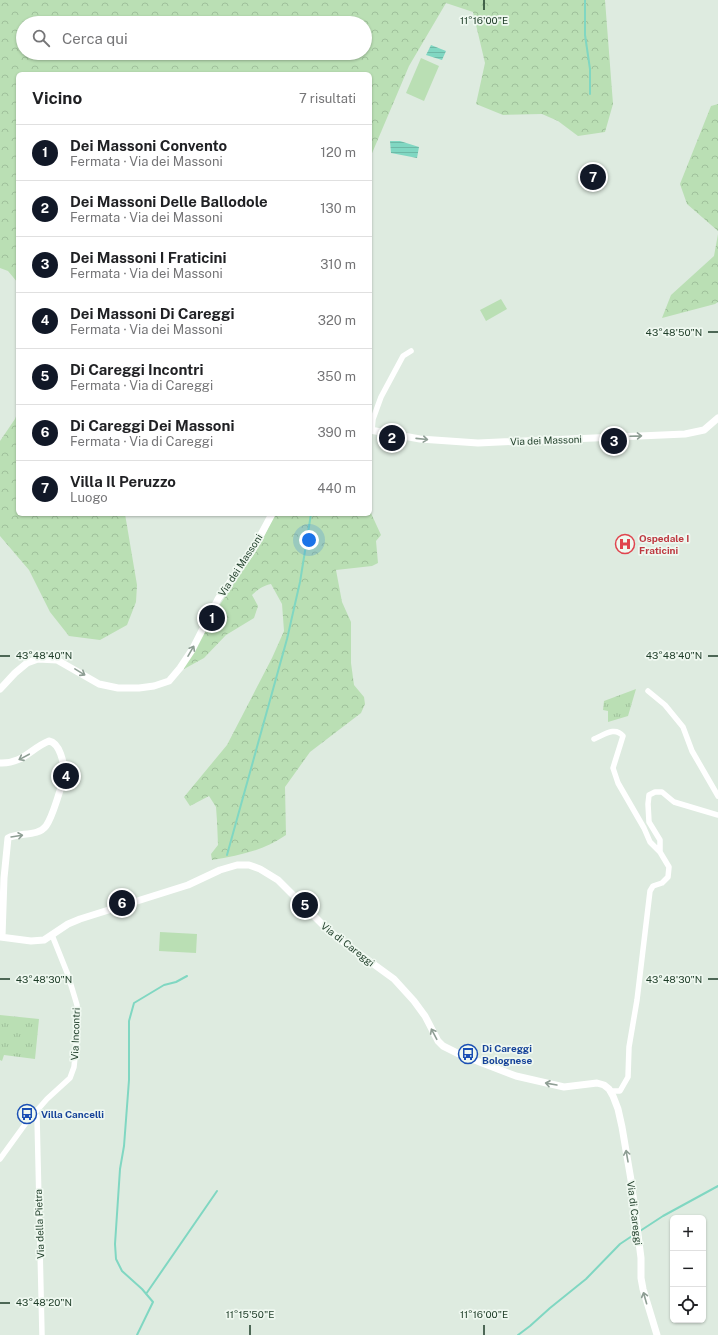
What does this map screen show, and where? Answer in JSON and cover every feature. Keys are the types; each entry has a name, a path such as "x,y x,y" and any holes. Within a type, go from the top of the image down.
{"street":[{"path":"372,424 381,397 403,356 411,351"},
{"name":"Via dei Massoni","path":"372,430 420,439 478,443 685,434 704,430 718,418"},
{"name":"Via dei Massoni","path":"0,689 27,663 38,659 57,660 99,684 118,688 146,687 168,681 180,668 192,650 218,599 252,551 271,516"},
{"path":"648,691 665,705 683,727 692,751 717,795"},
{"path":"594,740 613,730 620,732 623,736 613,768 618,783 644,828 650,842 660,852 669,867 668,877 662,883 653,886 650,891 637,1000 629,1047 628,1077 620,1091 610,1091"},
{"path":"0,763 10,763 20,759 49,741 54,742 57,746 64,770 55,805 46,826 41,830 8,838 1,937"},
{"path":"660,852 660,840 649,822 648,804 650,795 655,792 662,792 674,802 718,815"},
{"name":"Via di Careggi","path":"1,937 31,941 44,940 68,924 188,885 237,864 249,865 260,869 278,880 339,940 394,979 414,1001 425,1016 438,1041 443,1046 459,1054 516,1076 564,1086 597,1083 604,1085 610,1091 618,1108 631,1180 641,1258 642,1289 657,1335"},
{"name":"Via Incontri","path":"0,1159 26,1123 47,1099 70,1078 74,1067 78,1005 52,935"},
{"name":"Via della Pietra","path":"34,1114 37,1116 42,1332"}],"green space":[{"path":"0,0 605,0 613,104 605,132 578,136 558,121 542,114 503,115 476,104 485,63 473,12 446,3 409,66 372,153 372,72 16,72 16,281 8,271 0,268"},
{"path":"421,58 439,66 424,101 406,93"},
{"path":"718,104 718,231 687,204 680,184 711,106"},
{"path":"718,234 718,302 662,318 671,295 714,256"},
{"path":"501,299 507,309 486,321 480,310"},
{"path":"16,416 16,516 125,516 137,585 136,602 127,625 100,640 69,636 50,612 29,570 0,536 0,441"},
{"path":"372,515 381,535 376,541 378,563 372,566 336,570 342,602 351,622 351,663 354,685 364,697 365,704 361,713 310,752 285,787 286,835 260,849 212,860 211,854 218,845 216,807 209,796 190,806 184,797 227,745 272,658 284,631 282,604 271,584 266,585 252,595 258,606 254,618 226,635 204,658 184,669 184,667 221,603 261,543 274,516"},
{"path":"636,689 628,716 608,722 608,711 603,710 604,701"},
{"path":"160,932 197,934 196,953 159,951"},
{"path":"0,1015 39,1019 35,1059 4,1055 2,1061 0,1060"}],"shaded area":[{"path":"431,45 446,51 442,60 426,55"},
{"path":"390,141 400,141 419,147 417,158 391,153"}],"waterway":[{"path":"585,0 585,35 590,69 590,94"},
{"path":"227,855 287,639 300,582 311,516"},
{"path":"137,1335 153,1302 142,1289 122,1271 116,1259 115,1244 120,1169 124,1146 129,1080 129,1021 134,1003 164,985 176,982 187,976"},
{"path":"640,1231 663,1216 718,1186"},
{"path":"146,1294 217,1191"},
{"path":"518,1335 586,1279 620,1244 635,1234"}],"place":[{"name":"Villa Il Peruzzo","path":"593,177"},
{"name":"Dei Massoni Delle Ballodole","path":"392,438"},
{"name":"Dei Massoni I Fraticini","path":"614,441"},
{"name":"Ospedale I Fraticini","path":"625,544"},
{"name":"Dei Massoni Convento","path":"212,618"},
{"name":"Dei Massoni Di Careggi","path":"66,776"},
{"name":"Di Careggi Dei Massoni","path":"122,903"},
{"name":"Di Careggi Incontri","path":"305,905"},
{"name":"Di Careggi Bolognese","path":"468,1054"},
{"name":"Villa Cancelli","path":"27,1114"}]}
